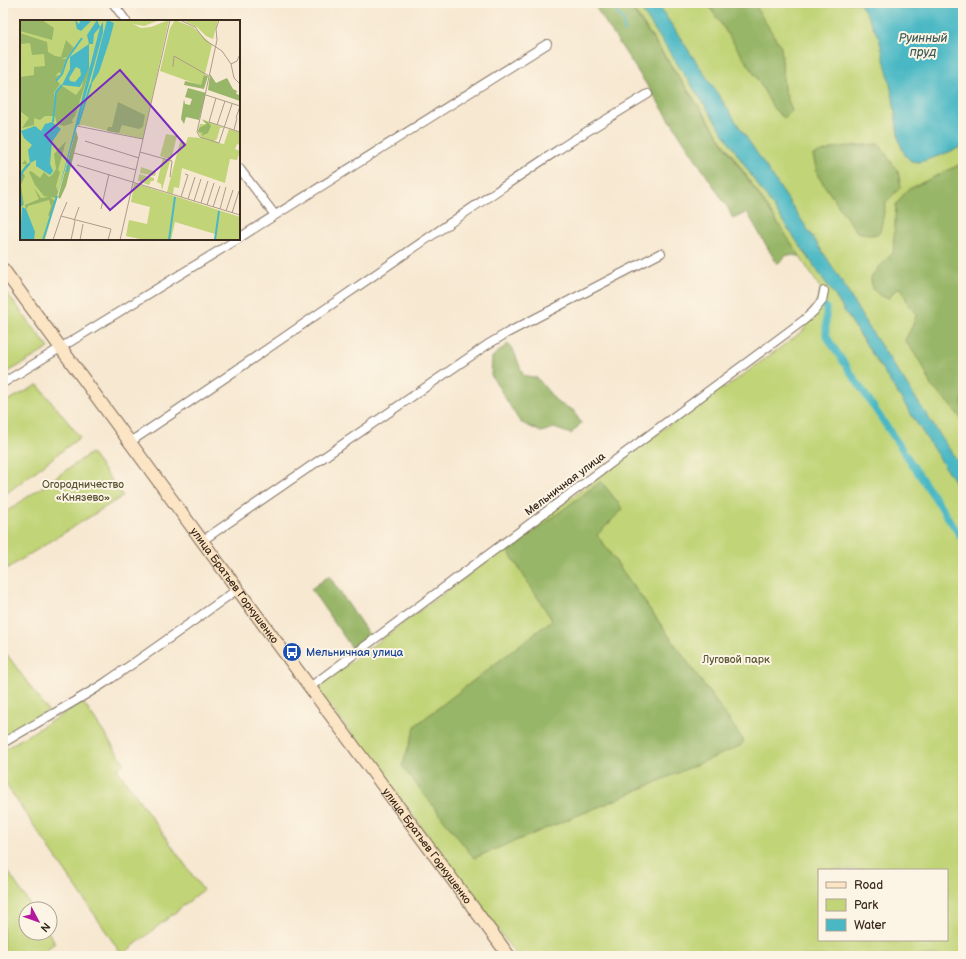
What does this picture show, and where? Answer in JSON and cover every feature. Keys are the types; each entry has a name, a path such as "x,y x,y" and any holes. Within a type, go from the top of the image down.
{"street":[{"path":"113,3 125,20"},
{"path":"240,238 547,44"},
{"path":"130,442 224,379 420,242 556,152 648,94"},
{"path":"240,169 275,215"},
{"path":"3,383 60,345 236,240"},
{"path":"202,541 487,345 661,253"},
{"name":"улица Братьев Горкушенко","path":"3,269 509,956"},
{"name":"Мельничная улица","path":"310,687 804,320 822,301 824,291"},
{"path":"3,743 102,684 238,589"}],"green space":[{"path":"591,3 628,3 800,256 787,255 777,264 747,212 733,219 728,208 596,8"},
{"name":"Луговой парк","path":"629,3 963,3 963,956 517,956 316,688 721,386 724,389 803,331 807,324 810,311 817,301 821,289"},
{"path":"707,3 763,3 757,9 781,47 784,89 792,111 784,118 774,109 757,78"},
{"path":"879,144 898,172 901,187 886,202 880,232 874,235 857,232 818,176 813,155 838,147"},
{"path":"963,163 963,421 948,402 931,386 923,366 905,340 917,314 909,306 902,289 897,288 889,298 880,296 872,288 871,278 877,269 893,253 896,205 907,190"},
{"path":"3,288 49,348 3,375"},
{"path":"508,344 514,351 523,375 537,378 558,403 573,410 581,423 571,434 554,428 541,432 520,422 491,375 492,357"},
{"path":"38,385 80,437 3,496 3,403"},
{"name":"Огородничество «Князево»","path":"91,453 123,496 3,571 3,514"},
{"path":"601,481 623,509 597,535 744,741 740,746 608,803 474,858 402,766 416,725 552,620 508,551"},
{"path":"329,576 372,639 354,651 311,589"},
{"path":"3,649 48,711 3,739"},
{"path":"83,702 124,763 117,769 203,890 122,955 3,780 3,750"},
{"path":"3,864 28,901 18,901 18,941 54,941 55,943 36,956 3,956"}],"water":[{"path":"637,3 657,3 838,275 864,320 963,470 963,495 835,296 755,181"},
{"name":"Руинный пруд","path":"859,3 963,3 963,146 920,162 911,161 905,155 899,141 893,98 879,38"}],"waterway":[{"path":"611,3 618,15 623,18 625,32"},
{"path":"826,307 826,334 830,342 963,540"}],"place":[{"name":"Мельничная улица","path":"292,652"}]}
